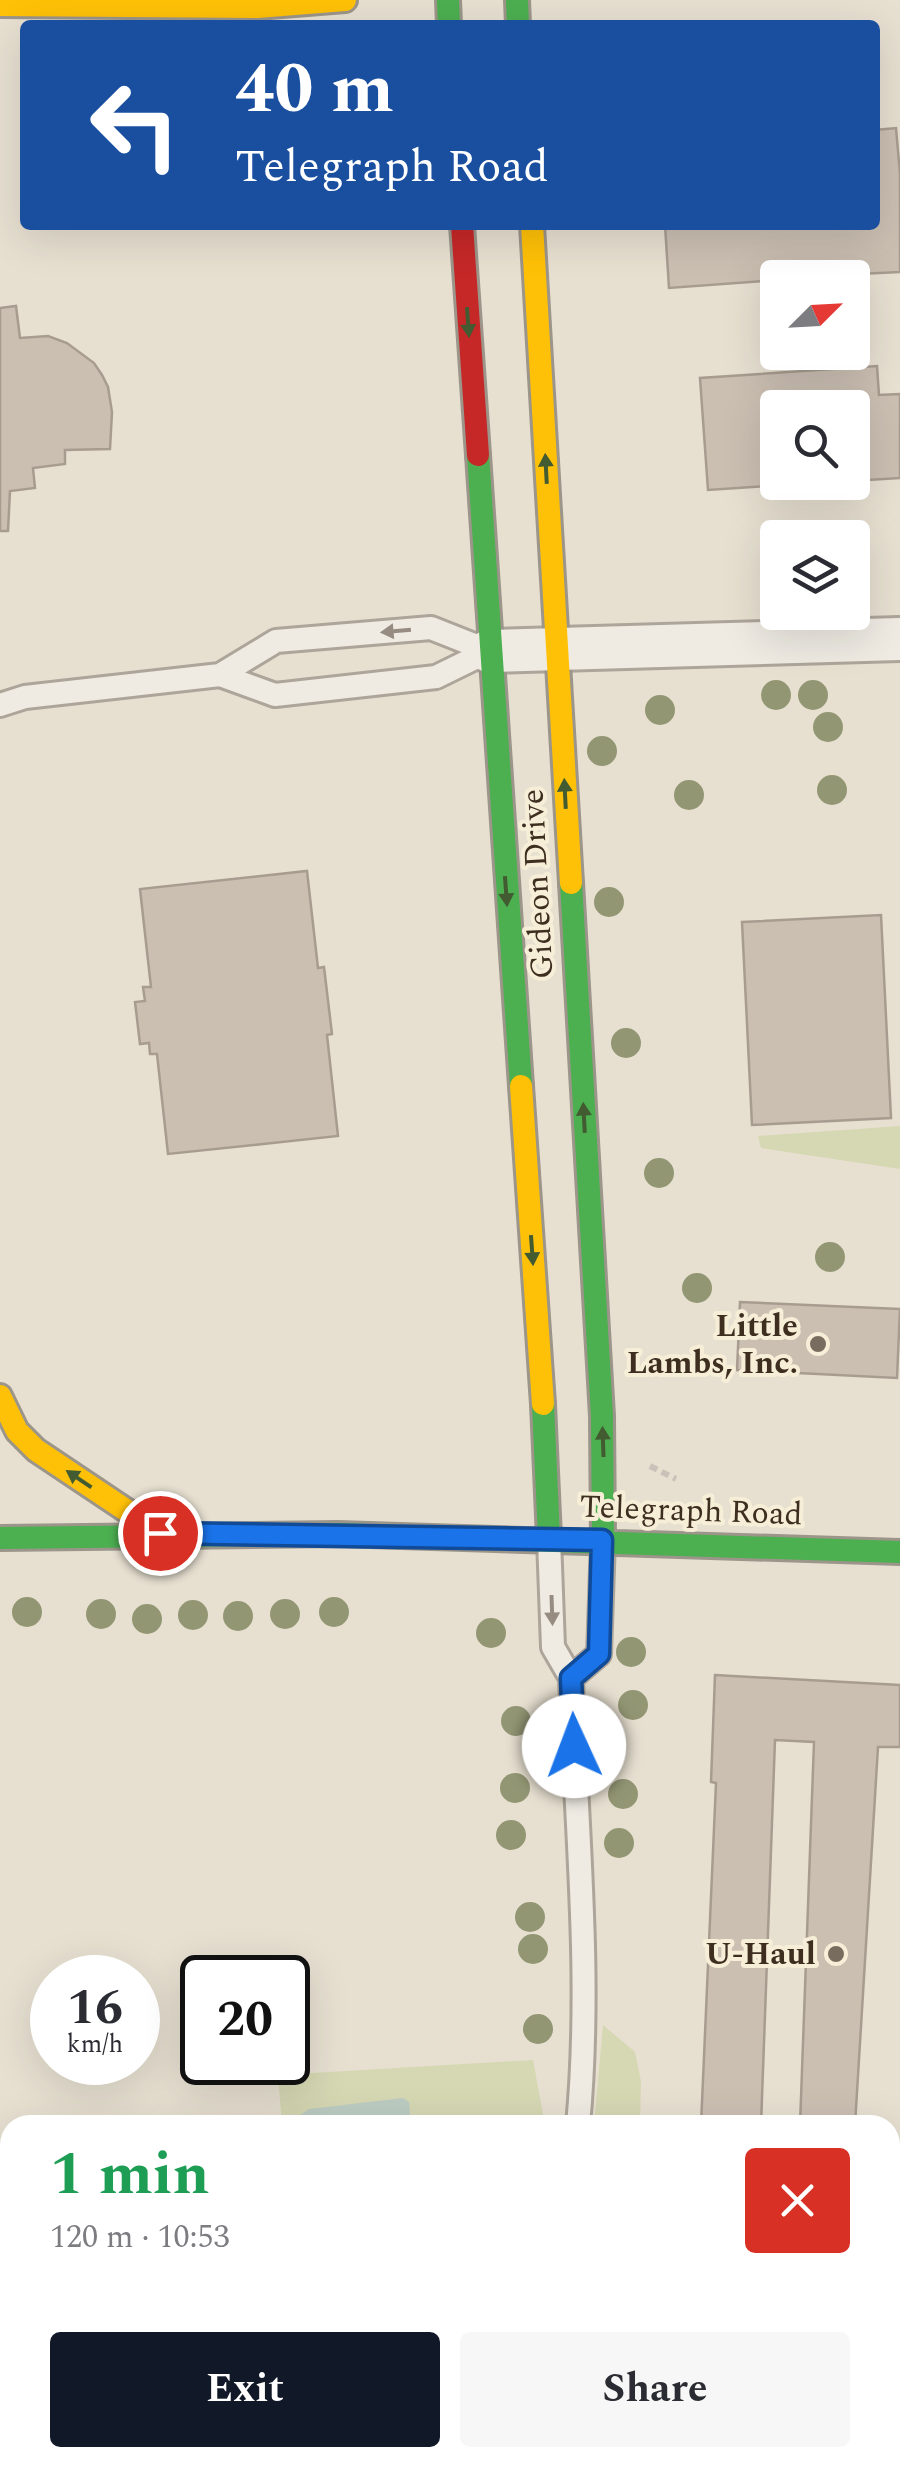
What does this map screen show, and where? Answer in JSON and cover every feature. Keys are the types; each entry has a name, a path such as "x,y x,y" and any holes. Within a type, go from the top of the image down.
{"main road":[{"path":"0,5 257,6 345,0"},
{"name":"Gideon Drive","path":"462,230 542,1386 549,1538"},
{"name":"Gideon Drive","path":"532,230 601,1396 602,1540"},
{"path":"0,1396 16,1431 36,1450 160,1533"},
{"name":"Telegraph Road","path":"0,1538 160,1533 549,1538 900,1552"}],"street":[{"path":"489,652 900,639"}],"lane":[{"path":"0,705 25,697 220,675 276,641 432,628 489,652"},
{"path":"220,675 275,695 436,677 489,652"},
{"path":"549,1538 552,1647 571,1678 584,1996 579,2115"},
{"path":"571,1678 599,1654 602,1540"}],"path":[{"path":"638,1460 676,1478"}],"green space":[{"path":"900,1126 900,1169 761,1148 758,1136"},
{"path":"603,2025 635,2052 641,2081 640,2115 595,2115"},
{"path":"533,2060 543,2115 281,2115 279,2085 310,2085 310,2073"}],"shaded area":[{"path":"403,2098 409,2102 410,2115 300,2115 309,2109"}],"building":[{"path":"896,128 900,272 870,273 870,260 760,260 760,281 669,288 665,230 880,230 880,130"},
{"path":"16,306 20,338 48,336 67,343 94,363 102,375 112,412 110,449 65,450 65,464 33,468 35,488 10,491 8,531 0,531 0,308"},
{"path":"870,366 877,366 879,395 900,394 900,478 870,480 870,390 760,390 760,486 708,490 700,378 870,370"},
{"path":"307,871 318,968 324,967 332,1034 327,1035 338,1136 168,1154 157,1054 150,1054 149,1043 140,1044 135,1002 145,1001 143,987 151,987 140,889"},
{"path":"881,915 891,1118 752,1125 742,922"},
{"name":"Little Lambs, Inc.","path":"740,1302 900,1309 897,1378 737,1370"},
{"name":"U-Haul","path":"715,1675 900,1685 900,1747 878,1747 856,2115 800,2115 814,1742 775,1740 761,2115 701,2115 716,1783 711,1782"}],"traffic: fast":[{"path":"448,0 449,20"},
{"path":"517,0 518,20"},
{"path":"478,455 521,1086"},
{"path":"571,883 602,1416 603,1540"},
{"path":"543,1404 549,1538"},
{"path":"0,1538 338,1534 900,1552"}],"traffic: slow":[{"path":"0,5 257,7 345,0"},
{"path":"532,230 571,883"},
{"path":"521,1086 543,1404"},
{"path":"0,1396 17,1431 36,1450 160,1533"}],"traffic: jam":[{"path":"462,230 478,455"}],"place":[{"name":"Little Lambs, Inc.","path":"818,1344"},
{"name":"U-Haul","path":"836,1954"}],"route":[{"path":"160,1533 602,1540 599,1654 571,1678 574,1746"}]}
